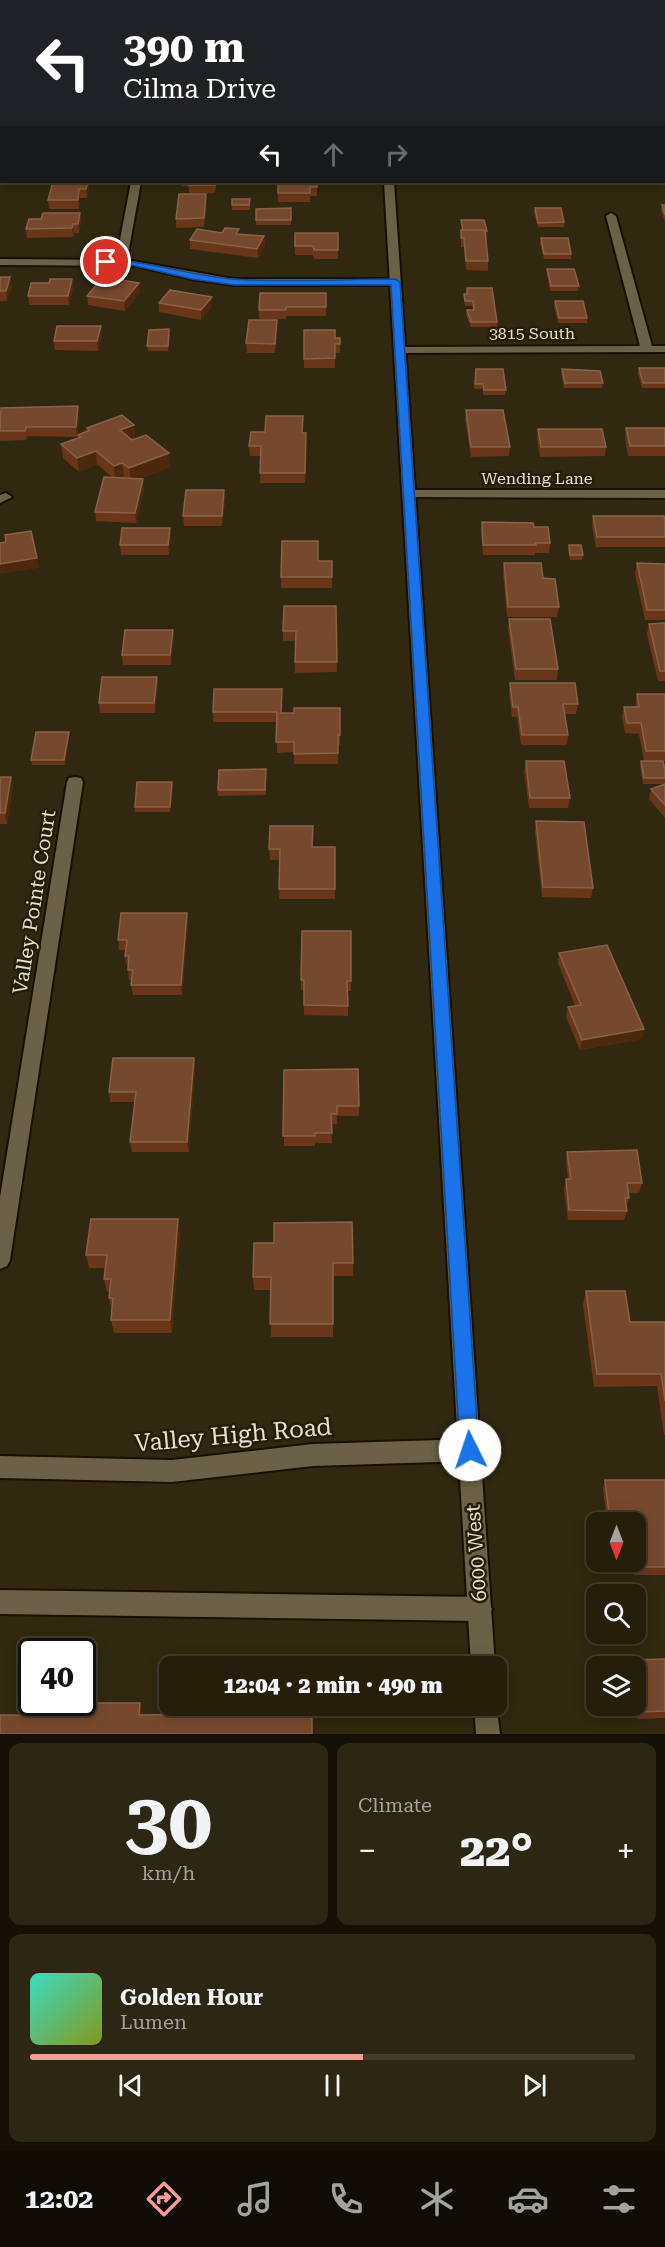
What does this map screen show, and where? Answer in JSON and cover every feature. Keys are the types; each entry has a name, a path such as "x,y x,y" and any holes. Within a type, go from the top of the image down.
{"street":[{"path":"121,262 136,183"},
{"name":"6000 West","path":"389,183 482,1656"},
{"path":"611,216 647,349"},
{"path":"0,262 121,262 234,282 395,282"},
{"name":"3815 South","path":"400,350 665,349"},
{"name":"Wending Lane","path":"409,494 665,494"},
{"name":"Valley Pointe Court","path":"7,1172 75,782"},
{"path":"0,1260 7,1172"},
{"name":"Valley High Road","path":"0,1467 172,1472 313,1455 470,1450"},
{"path":"0,1602 480,1609"},
{"path":"487,1716 488,1734"}],"building":[{"path":"53,183 88,183 86,189 79,189 78,200 48,200"},
{"path":"189,183 215,183 215,185 189,185"},
{"path":"278,183 317,183 317,187 310,187 310,193 278,193"},
{"path":"179,194 206,194 204,218 176,219"},
{"path":"232,199 250,199 249,205 232,205"},
{"path":"291,208 291,220 256,220 256,209"},
{"path":"535,208 561,208 564,222 538,223"},
{"path":"43,213 80,213 78,224 73,224 72,228 26,229 29,219 41,219"},
{"path":"461,220 484,220 487,231 463,230"},
{"path":"225,228 239,229 236,234 264,236 257,249 190,240 197,229 222,233"},
{"path":"461,230 485,230 488,261 466,261"},
{"path":"295,233 338,233 338,250 314,250 313,246 295,246"},
{"path":"541,238 568,238 571,254 544,254"},
{"path":"547,269 574,269 579,286 551,286"},
{"path":"0,277 10,277 6,291 0,291"},
{"path":"50,279 72,279 68,296 28,296 31,283 49,283"},
{"path":"116,279 139,283 124,301 87,296 98,283 112,285"},
{"path":"467,288 492,288 497,322 471,322 467,310 474,310 473,301 465,301 464,294 467,294"},
{"path":"170,290 212,297 201,310 159,303"},
{"path":"260,293 326,293 326,307 259,310"},
{"path":"555,301 583,301 587,318 559,318"},
{"path":"249,320 277,320 275,344 246,343"},
{"path":"57,326 101,326 97,341 54,341"},
{"path":"169,329 168,346 147,346 149,330"},
{"path":"304,330 335,330 335,338 340,338 340,344 335,344 335,358 304,359"},
{"path":"639,368 665,368 665,383 643,383"},
{"path":"476,369 503,369 506,390 484,390 483,384 475,384"},
{"path":"562,369 600,371 603,383 565,383"},
{"path":"78,406 76,427 26,427 25,431 0,431 1,408"},
{"path":"466,410 503,410 510,447 471,447"},
{"path":"122,415 134,425 120,430 132,440 146,435 169,453 129,468 122,463 114,466 96,451 77,458 61,444 81,437 78,435 90,430 87,428"},
{"path":"266,416 303,416 302,433 306,433 305,473 260,473 261,446 249,446 251,432 265,432"},
{"path":"626,428 665,428 665,446 630,446"},
{"path":"538,429 602,429 606,447 541,447"},
{"path":"104,477 143,479 135,513 95,512"},
{"path":"186,490 224,490 222,516 183,516"},
{"path":"593,516 664,516 665,537 597,537"},
{"path":"482,522 533,523 534,527 548,527 550,543 483,545"},
{"path":"122,528 170,528 168,545 120,545"},
{"path":"31,531 37,558 0,564 0,543 6,542 5,535"},
{"path":"282,541 318,541 318,561 332,561 332,577 281,577"},
{"path":"569,545 581,545 583,555 570,555"},
{"path":"504,563 541,563 543,578 555,579 559,607 508,607"},
{"path":"637,563 665,564 665,610 647,610"},
{"path":"284,606 336,606 337,662 295,662 296,631 283,631"},
{"path":"509,619 550,619 558,669 516,669"},
{"path":"665,623 665,671 660,671 649,624"},
{"path":"125,630 173,630 170,655 122,655"},
{"path":"102,677 157,677 154,703 99,703"},
{"path":"510,683 575,683 578,704 563,704 568,735 522,735 518,707 513,707"},
{"path":"214,689 282,689 281,713 294,713 294,708 340,708 338,753 294,754 294,742 276,742 277,712 213,712"},
{"path":"637,694 665,694 665,751 646,751 641,723 627,723 624,707 639,707"},
{"path":"36,732 69,732 64,760 31,760"},
{"path":"526,761 564,761 570,798 530,798"},
{"path":"641,761 663,761 665,778 644,778"},
{"path":"266,769 265,790 218,790 219,770"},
{"path":"0,777 11,777 5,813 0,813"},
{"path":"137,782 172,782 170,807 135,807"},
{"path":"665,784 665,805 651,789"},
{"path":"536,821 584,822 593,888 543,887"},
{"path":"270,826 313,826 312,847 335,847 335,889 279,889 280,849 269,849"},
{"path":"121,913 187,913 181,985 131,985 133,970 128,970 129,956 125,956 127,940 118,940"},
{"path":"302,931 351,931 351,981 347,981 348,1006 304,1005 304,980 301,980"},
{"path":"607,945 644,1029 582,1040 568,1007 581,1005 559,953"},
{"path":"113,1058 194,1058 187,1142 130,1142 136,1092 109,1092"},
{"path":"358,1069 359,1106 337,1106 337,1114 331,1114 332,1133 315,1133 315,1136 283,1136 284,1070"},
{"path":"637,1150 642,1183 627,1183 629,1198 625,1198 627,1211 569,1210 566,1179 571,1179 567,1152"},
{"path":"91,1219 178,1219 170,1320 111,1320 113,1298 109,1298 111,1279 104,1279 107,1255 86,1255"},
{"path":"352,1222 353,1263 333,1263 333,1324 270,1324 271,1277 253,1277 254,1243 274,1243 274,1223"},
{"path":"586,1291 625,1291 630,1322 665,1322 665,1401 661,1374 597,1374"},
{"path":"605,1480 665,1480 665,1567 646,1567 646,1512 609,1512"},
{"path":"665,1659 665,1711 646,1712 646,1660"},
{"path":"96,1703 140,1703 139,1715 312,1716 312,1734 0,1734 0,1715 96,1716"}],"route":[{"path":"106,262 136,263 192,276 234,282 395,282 470,1450"}]}
